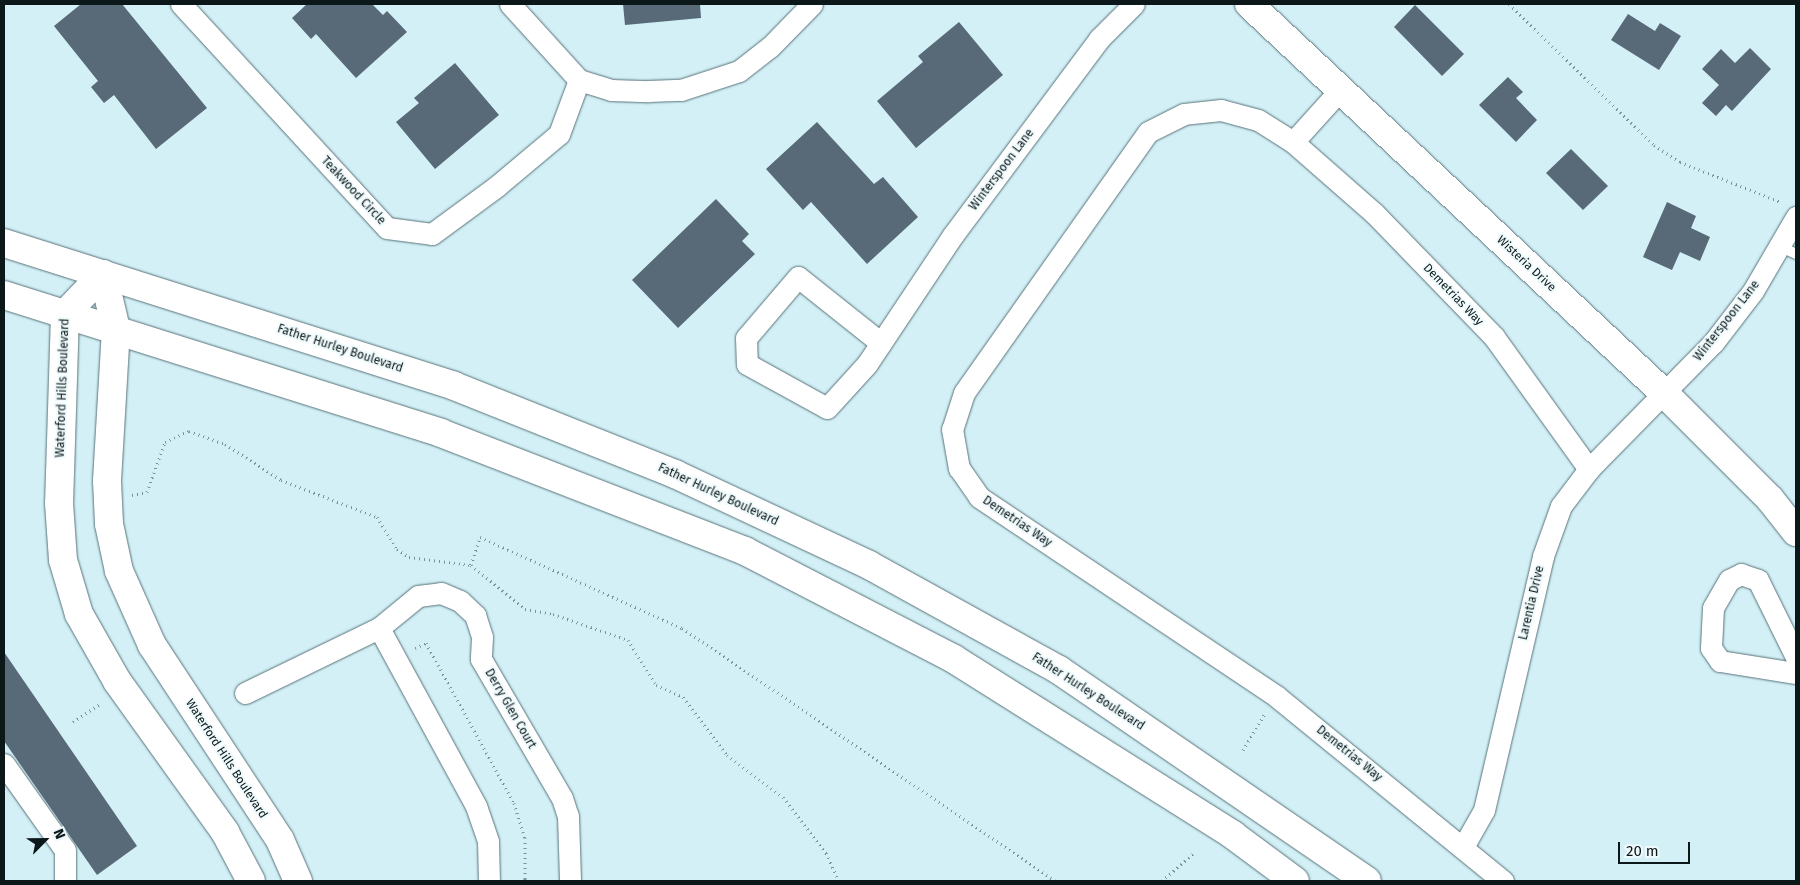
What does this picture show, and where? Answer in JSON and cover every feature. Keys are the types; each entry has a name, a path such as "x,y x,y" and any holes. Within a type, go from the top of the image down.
{"main road":[{"name":"Wisteria Drive","path":"1249,4 1664,394 1770,499 1796,532"},
{"name":"Father Hurley Boulevard","path":"4,243 454,386 675,474 869,566 1059,670 1368,881"},
{"name":"Waterford Hills Boulevard","path":"103,274 65,314 59,503 63,560 79,614 117,682 225,832 251,881"},
{"name":"Waterford Hills Boulevard","path":"103,274 116,329 107,481 109,524 119,571 152,645 280,840 298,881"},
{"path":"4,294 441,433 745,551 954,659 1233,834 1295,881"}],"street":[{"name":"Teakwood Circle","path":"181,4 387,228 432,234 497,186 559,134 579,80"},
{"path":"510,4 579,80 611,90 681,90 707,84 738,70 770,47 812,4"},
{"name":"Winterspoon Lane","path":"881,344 798,277 746,338 747,364 827,408 881,344 959,227 1100,39 1134,4"},
{"path":"1293,142 1340,90"},
{"name":"Demetrias Way","path":"1503,881 1276,696 979,496 959,468 952,430 964,393 1148,132 1184,114 1221,110 1258,120 1293,142 1375,214 1494,337 1589,469"},
{"name":"Winterspoon Lane","path":"1664,394 1788,250 1792,211"},
{"name":"Larentia Drive","path":"1463,848 1484,810 1543,556 1561,506 1589,469 1664,394"},
{"path":"1796,657 1758,580 1741,574 1729,580 1713,608 1711,648 1720,661 1796,673"},
{"name":"Derry Glen Court","path":"245,693 379,628 418,596 441,593 460,601 475,614 482,637 481,659 562,798 568,816 570,881"},
{"path":"379,628 476,806 488,841 489,881"},
{"path":"4,764 65,850 65,881"}],"path":[{"path":"1509,4 1654,145 1680,162 1792,211"},
{"path":"472,565 480,537 682,628 1056,881"},
{"path":"406,652 426,643 514,803 525,838 526,881"},
{"path":"1243,750 1276,696"},
{"path":"74,722 101,703"},
{"path":"1162,881 1195,852"}],"building":[{"path":"81,4 122,4 207,108 156,149 114,95 104,103 91,87 98,81 54,26"},
{"path":"307,4 372,4 383,15 387,11 407,32 356,78 316,34 311,39 292,18"},
{"path":"623,4 700,4 701,18 625,25"},
{"path":"1415,5 1464,54 1442,76 1394,27"},
{"path":"1628,14 1655,31 1660,23 1681,36 1659,70 1611,40"},
{"path":"959,22 1003,75 916,148 877,101 923,62 918,56"},
{"path":"1750,48 1771,69 1732,111 1726,105 1716,116 1702,103 1719,85 1702,69 1721,49 1735,63"},
{"path":"455,63 499,115 435,169 396,122 419,103 414,98"},
{"path":"1508,77 1523,92 1516,98 1537,120 1516,142 1479,105"},
{"path":"817,122 874,184 883,177 918,217 867,264 811,202 803,210 766,169"},
{"path":"1571,149 1608,186 1583,210 1546,173"},
{"path":"716,199 749,234 742,241 755,254 678,328 632,280"},
{"path":"1667,202 1696,216 1691,228 1710,237 1700,261 1680,252 1672,270 1643,257"},
{"path":"4,652 137,846 97,875 4,741"}]}
